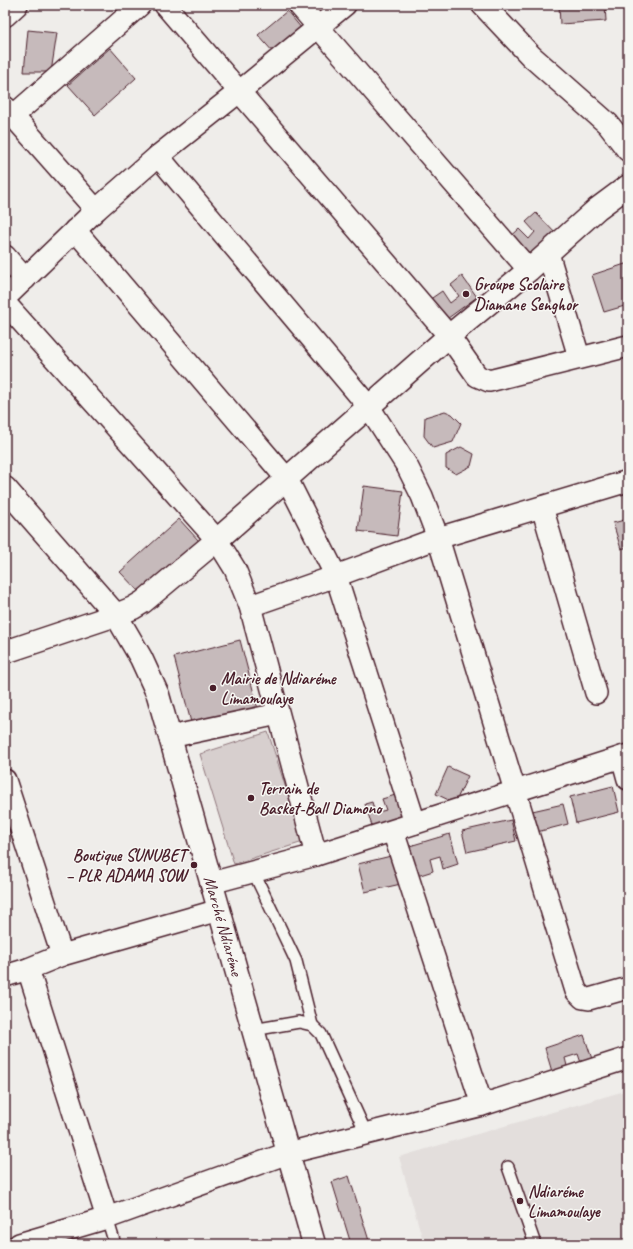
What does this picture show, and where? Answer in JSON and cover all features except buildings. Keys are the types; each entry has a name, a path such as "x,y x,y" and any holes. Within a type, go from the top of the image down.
{"street":[{"path":"5,16 18,5"},
{"path":"96,210 9,111 140,5"},
{"path":"165,5 449,336 477,376 489,382 628,346"},
{"path":"299,5 528,270"},
{"path":"5,298 74,230 158,156 240,91 317,26 345,5"},
{"path":"483,5 531,56 608,124 628,150"},
{"path":"608,124 628,134"},
{"path":"158,156 369,407 407,466 422,496 438,538 576,991 583,998 589,999 628,988"},
{"path":"5,652 116,615 143,602 217,540 449,336 598,209 628,186"},
{"path":"598,209 628,204"},
{"path":"74,230 287,479 336,576 415,823"},
{"path":"548,253 579,358"},
{"path":"5,256 25,279"},
{"path":"5,303 217,540 235,569 250,606 316,855"},
{"path":"250,606 438,538 628,481"},
{"name":"Marché Ndiaréme","path":"5,488 116,615 141,658 158,695 314,1244"},
{"path":"542,507 596,693"},
{"path":"170,737 278,714"},
{"path":"211,882 316,855 625,756 628,779"},
{"path":"5,780 62,955"},
{"path":"393,831 482,1105"},
{"path":"5,976 28,969 62,955 218,910"},
{"path":"28,969 108,1218"},
{"path":"19,1244 108,1218 288,1153 482,1105 628,1058"}],"lane":[{"path":"253,871 296,961 312,1025"},
{"path":"253,1030 299,1022 312,1025 322,1034 366,1133"},
{"path":"508,1168 535,1244"},
{"path":"108,1218 115,1244"}],"shaded area":[{"name":"Terrain de Basket-Ball Diamono","path":"268,732 303,842 234,864 200,754"},
{"name":"Ndiaréme Limamoulaye","path":"628,1090 628,1244 424,1244 399,1157"}],"place":[{"name":"Groupe Scolaire Diamane Senghor","path":"466,294"},
{"name":"Mairie de Ndiaréme Limamoulaye","path":"213,688"},
{"name":"Terrain de Basket-Ball Diamono","path":"251,798"},
{"name":"Boutique SUNUBET – PLR ADAMA SOW","path":"194,865"},
{"name":"Ndiaréme Limamoulaye","path":"520,1201"}]}
